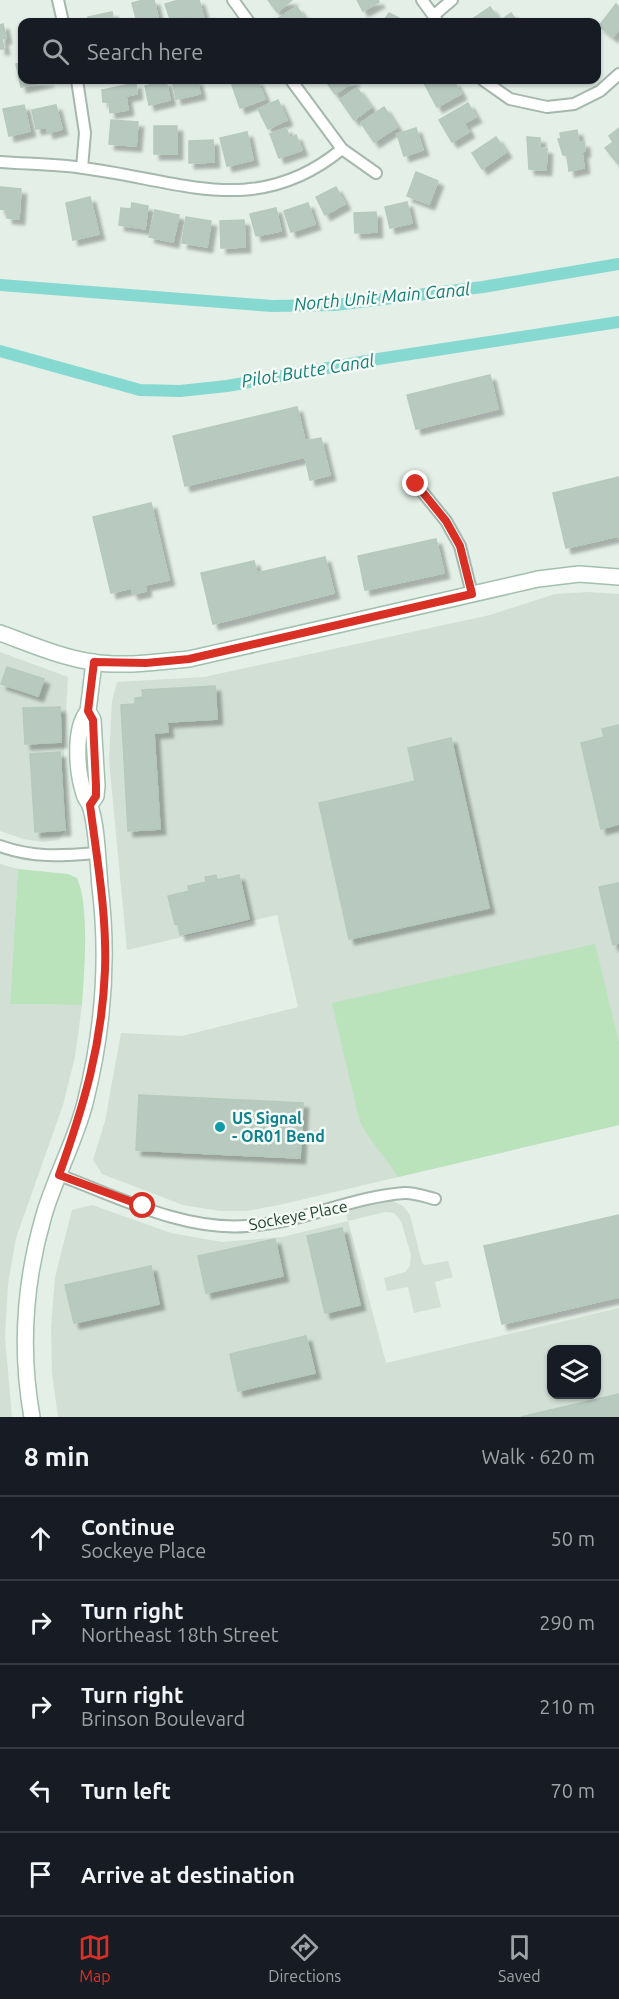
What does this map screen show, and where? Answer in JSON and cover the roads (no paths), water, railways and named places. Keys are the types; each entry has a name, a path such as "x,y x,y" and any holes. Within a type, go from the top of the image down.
{"street":[{"path":"58,0 62,18"},
{"path":"233,0 245,18"},
{"path":"422,0 434,18"},
{"path":"436,18 452,0"},
{"path":"489,84 510,99 547,107 574,104 600,91 619,74"},
{"path":"78,84 85,133 82,168"},
{"path":"294,84 342,149 376,173"},
{"path":"0,162 82,168 231,193 281,183 307,172 342,149"},
{"path":"416,484 446,521 460,546 472,594"},
{"path":"0,633 65,656 94,662 146,663 189,659 538,579 579,574 619,577"},
{"path":"32,1417 26,1355 27,1297 44,1214 84,1106 97,1047 102,1010 105,935 90,805 82,786 80,763 80,726 88,711 94,662"},
{"path":"0,846 23,855 54,857 96,853"},
{"name":"Sockeye Place","path":"59,1175 176,1218 209,1225 247,1226 279,1222 406,1192 435,1199"}],"waterway":[{"name":"North Unit Main Canal","path":"0,285 272,306 335,305 483,287 619,264"},
{"name":"Pilot Butte Canal","path":"0,351 140,390 180,391 227,386 378,359 619,322"}],"place":[{"name":"US Signal - OR01 Bend","path":"220,1127"}]}
